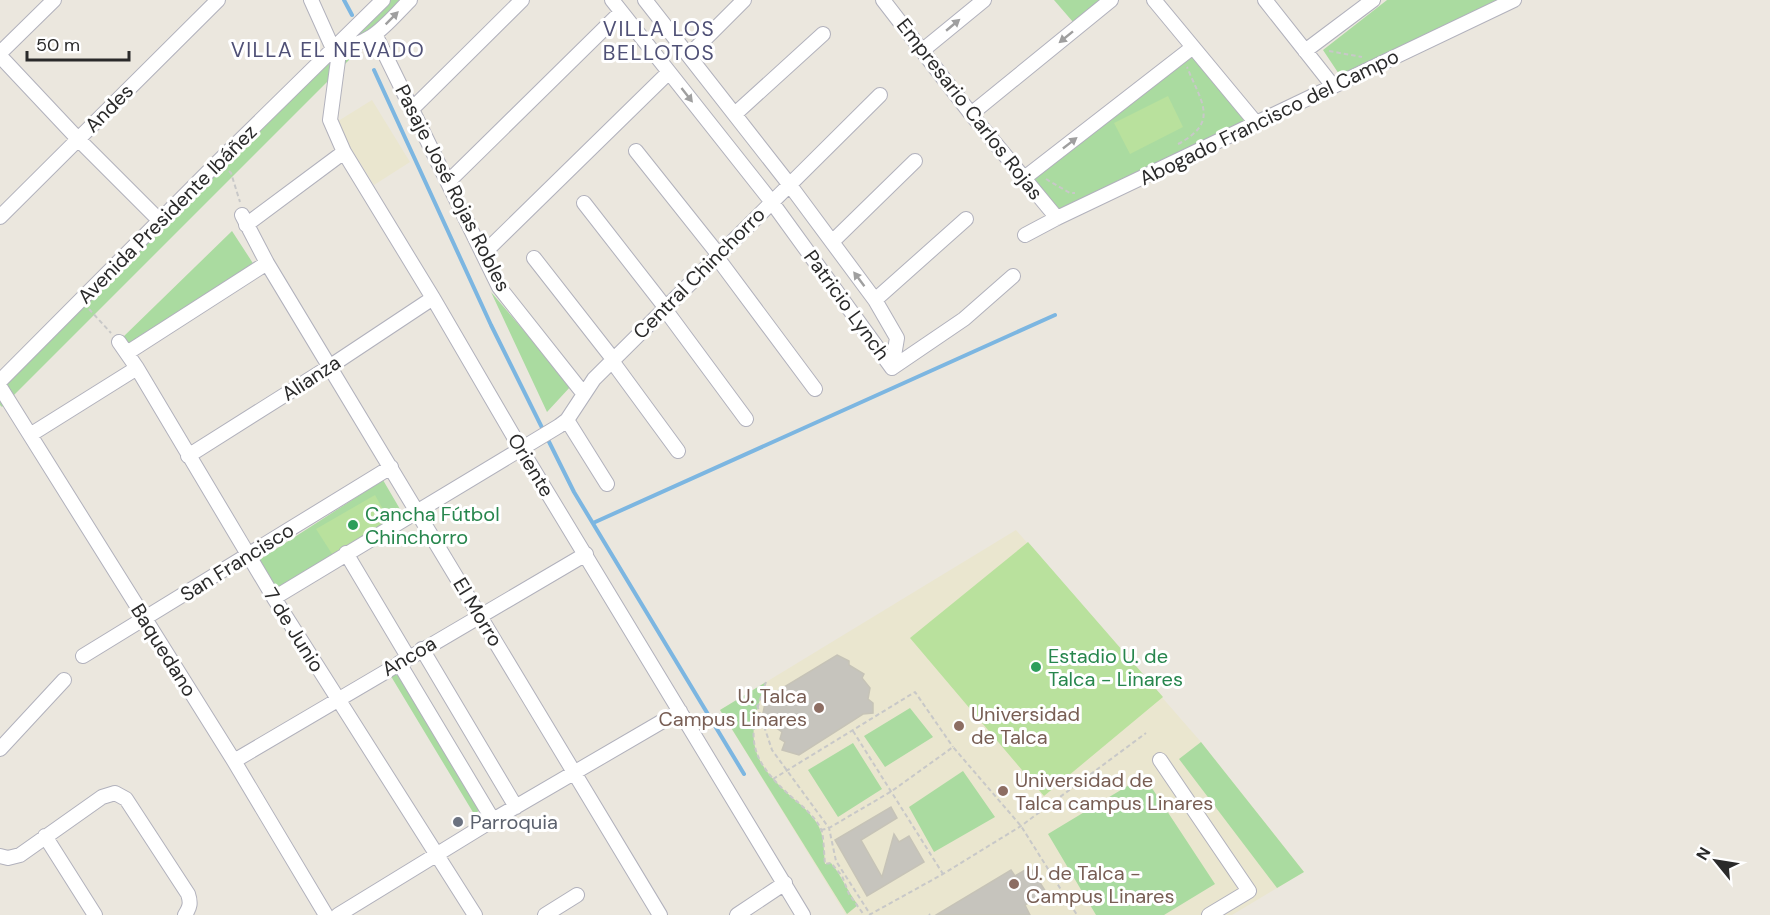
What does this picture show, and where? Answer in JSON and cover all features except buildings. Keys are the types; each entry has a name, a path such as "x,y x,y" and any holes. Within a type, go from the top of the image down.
{"street":[{"path":"54,0 0,55 78,139 160,221"},
{"name":"Andes","path":"0,217 218,0"},
{"name":"Oriente","path":"311,0 338,60 330,120 344,152 803,915"},
{"name":"Avenida Presidente Ibáñez","path":"0,381 383,0"},
{"path":"334,48 352,48 375,34 410,0"},
{"path":"412,109 522,0"},
{"name":"Patricio Lynch","path":"612,0 771,201 892,368"},
{"name":"Patricio Lynch","path":"645,0 789,184 875,300 897,338 892,368"},
{"path":"689,55 744,0"},
{"name":"Empresario Carlos Rojas","path":"883,0 971,114 1028,175 1057,218"},
{"path":"923,50 984,0"},
{"path":"971,114 1111,0"},
{"path":"1154,0 1188,51 1256,123"},
{"path":"1265,0 1333,86"},
{"path":"1305,51 1373,0"},
{"name":"Abogado Francisco del Campo","path":"1025,236 1057,218 1514,0"},
{"path":"448,182 621,12"},
{"name":"Pasaje José Rojas Robles","path":"375,34 499,287 583,393"},
{"path":"735,114 823,34"},
{"path":"1028,175 1188,51"},
{"path":"483,254 669,72"},
{"name":"Central Chinchorro","path":"274,598 563,423 590,382 880,95"},
{"path":"636,151 717,255 815,389"},
{"path":"244,220 344,152"},
{"path":"832,242 915,161"},
{"path":"584,203 665,308 746,419"},
{"path":"875,300 966,219"},
{"name":"El Morro","path":"244,220 329,367 660,915"},
{"path":"534,258 678,451"},
{"path":"123,347 267,263"},
{"path":"892,368 964,319 1013,276"},
{"name":"Alianza","path":"188,456 433,298"},
{"name":"7 de Junio","path":"123,347 274,598 475,915"},
{"path":"30,435 137,368"},
{"name":"Baquedano","path":"0,387 234,761 326,915"},
{"path":"563,423 607,484"},
{"name":"San Francisco","path":"83,657 391,467"},
{"path":"346,554 493,820"},
{"name":"Ancoa","path":"234,761 586,554"},
{"path":"422,649 516,807"},
{"path":"0,749 64,680"},
{"path":"338,915 493,820 680,711"},
{"path":"1160,760 1249,891 1209,915"},
{"path":"0,856 8,858 20,855 102,797 115,793 126,799 188,894 191,902 187,912"},
{"path":"45,836 95,915"},
{"path":"737,915 785,882"},
{"path":"545,915 577,895"}],"path":[{"path":"1317,42 1323,50 1370,57"},
{"path":"1172,147 1191,137 1201,127 1204,110 1188,51"},
{"path":"218,162 231,173 244,220"},
{"path":"1028,175 1070,194 1077,193"},
{"path":"81,301 123,347"},
{"path":"766,682 752,724 754,748 773,779 802,806 821,830 825,864 831,863 842,876 849,894 864,915"},
{"path":"773,779 915,692 953,747 1021,826 1077,915"},
{"path":"757,705 772,750 829,828 836,861 870,915 1021,826 1146,733"},
{"path":"853,731 943,874"},
{"path":"821,830 829,828 892,791 953,747"}],"shaded area":[{"path":"372,100 410,162 374,185 335,123"},
{"name":"Universidad de Talca","path":"1016,530 1201,742 1304,872 1232,915 846,915 720,710"}],"green space":[{"path":"389,0 409,0 2,407 0,405 0,385"},
{"path":"1054,0 1101,0 1073,22"},
{"path":"1387,0 1500,0 1341,77 1323,50"},
{"path":"1193,54 1245,120 1059,210 1032,179"},
{"path":"1168,96 1183,127 1130,154 1114,123"},
{"path":"232,231 258,271 129,349 121,339"},
{"path":"491,292 571,386 547,412"},
{"path":"383,480 404,516 278,592 259,560"},
{"name":"Cancha Fútbol Chinchorro","path":"375,495 390,522 334,557 316,529"},
{"name":"Estadio U. de Talca - Linares","path":"1028,542 1163,697 1044,796 910,638"},
{"path":"404,663 491,803 474,814 389,673"},
{"path":"766,682 755,719 755,747 768,772 806,810 819,828 823,839 825,864 831,863 858,905 847,914 720,710"},
{"path":"910,708 933,737 885,767 864,736"},
{"path":"1201,742 1304,872 1277,888 1179,759"},
{"path":"853,743 882,789 838,817 808,770"},
{"path":"963,771 995,817 934,852 909,807"},
{"path":"1144,776 1215,884 1164,915 1096,915 1048,834"}],"waterway":[{"path":"344,0 352,15"},
{"path":"374,70 491,325 574,492 744,774"},
{"path":"593,523 1055,315"}],"place":[{"name":"Cancha Fútbol Chinchorro","path":"353,525"},
{"name":"Estadio U. de Talca - Linares","path":"1036,667"},
{"name":"U. Talca Campus Linares","path":"819,708"},
{"name":"Universidad de Talca","path":"959,726"},
{"name":"Universidad de Talca campus Linares","path":"1003,791"},
{"name":"Parroquia","path":"458,822"},
{"name":"U. de Talca - Campus Linares","path":"1014,884"}],"district":[{"name":"VILLA LOS BELLOTOS","path":"659,41"},
{"name":"VILLA EL NEVADO","path":"328,50"}]}
